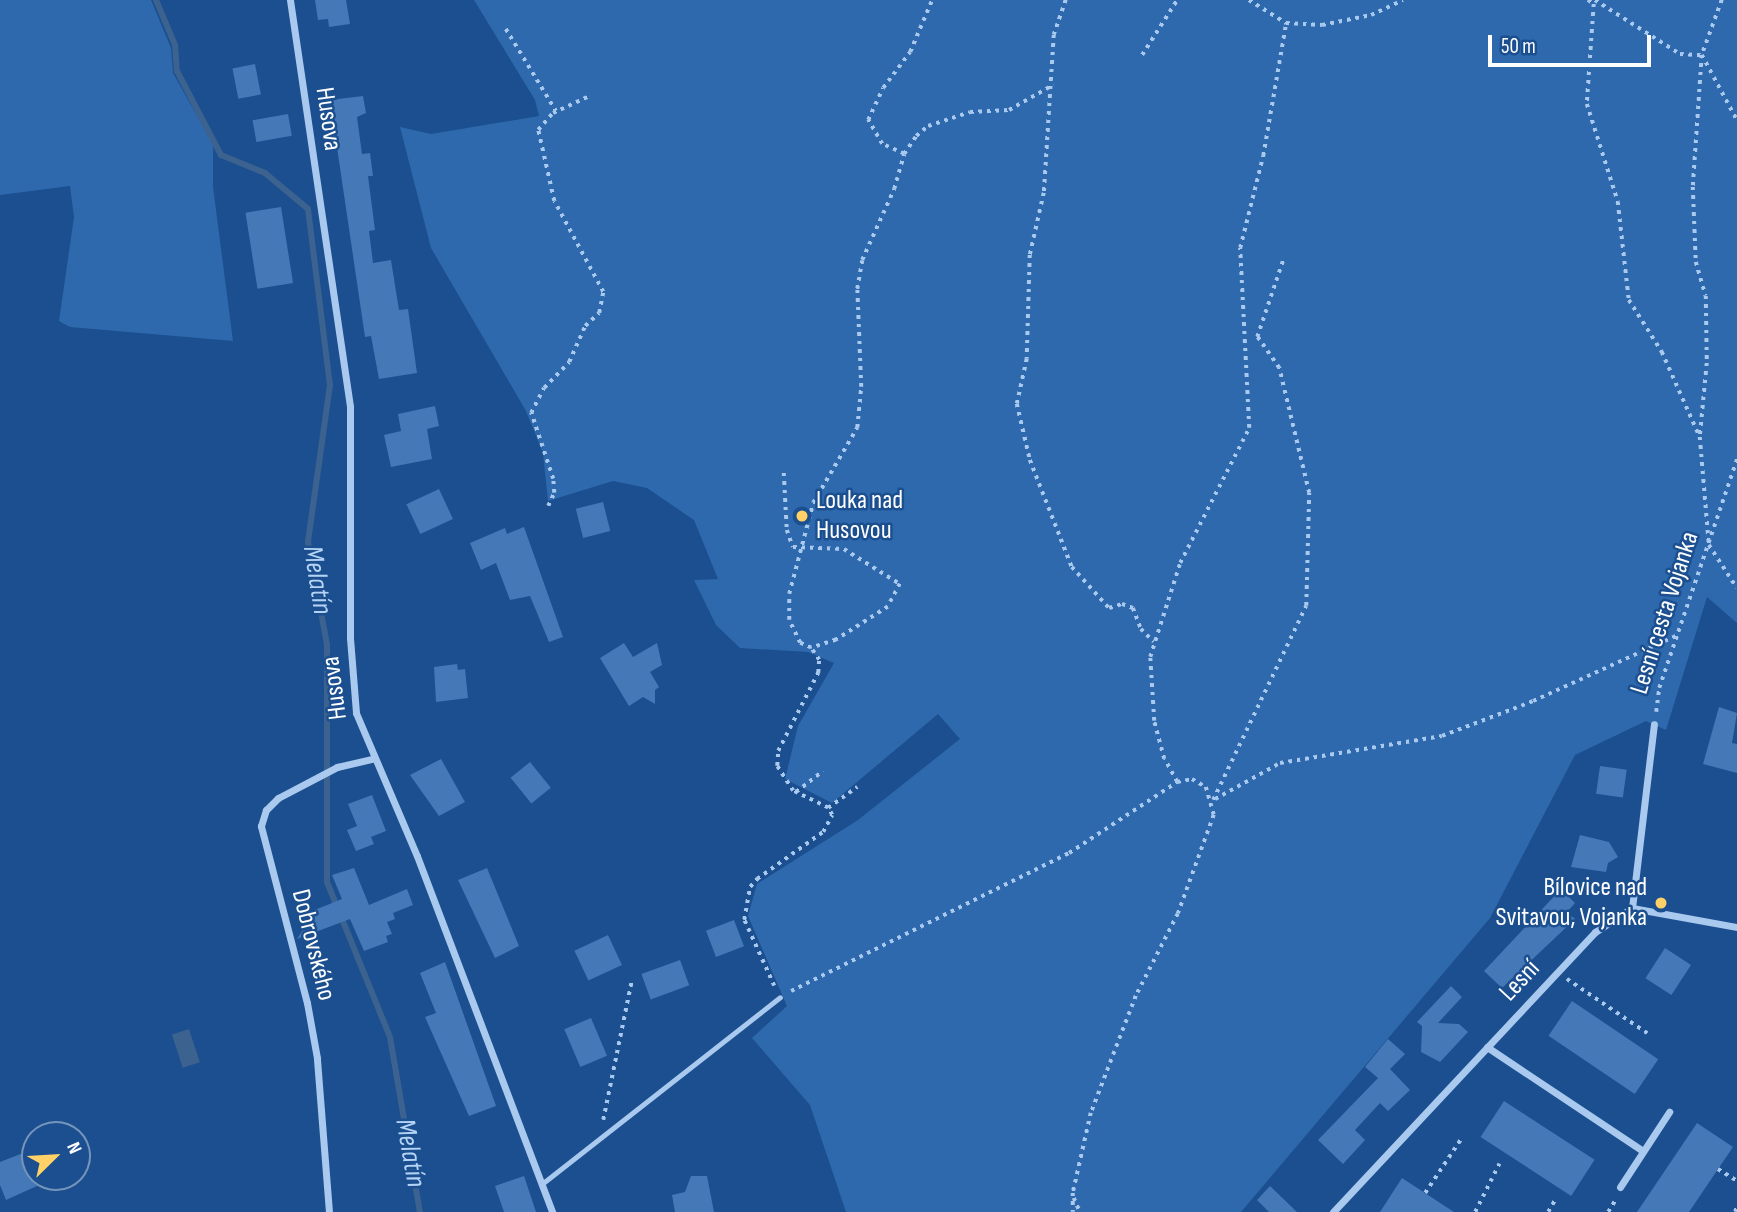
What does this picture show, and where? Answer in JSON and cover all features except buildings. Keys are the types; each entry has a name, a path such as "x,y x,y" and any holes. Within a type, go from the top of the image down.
{"street":[{"name":"Husova","path":"290,0 350,407 350,638 356,713 372,759 416,856 552,1212"},
{"name":"Lesní cesta Vojanka","path":"1632,908 1654,724"},
{"name":"Dobrovského","path":"329,1212 310,1016 261,826 266,810 278,798 337,766 372,759"},
{"path":"1632,908 1737,927"},
{"name":"Lesní","path":"1332,1212 1595,932 1632,908"},
{"path":"1487,1047 1643,1151"},
{"path":"1620,1187 1669,1112"}],"lane":[{"path":"543,1183 780,997"}],"path":[{"path":"904,154 882,144 868,121 883,88 911,52 932,0"},
{"path":"1066,0 1054,35 1053,85 1044,193 1030,255 1027,359 1017,404 1030,460 1072,567 1109,608 1122,604 1133,608 1141,629 1154,642"},
{"path":"1142,55 1177,0"},
{"path":"1249,0 1286,23 1322,25 1371,15 1404,0"},
{"path":"1588,0 1680,54 1702,55"},
{"path":"1722,0 1702,55 1693,187 1696,262 1706,296 1707,363 1700,437 1709,545 1737,588"},
{"path":"1594,2 1587,104 1618,202 1629,300 1662,352 1700,437"},
{"path":"1177,782 1164,759 1154,721 1150,657 1180,563 1249,428 1240,248 1264,156 1286,23"},
{"path":"506,29 556,111"},
{"path":"1702,55 1737,120"},
{"path":"828,808 796,792 782,780 777,759 818,673 819,660 811,648 800,643 788,614 798,550 819,490 857,428 858,278 904,154 928,126 970,113 1009,110 1053,85"},
{"path":"548,506 552,503 553,479 531,413 544,388 569,362 585,326 599,313 603,292 554,201 538,130 556,111 587,97"},
{"path":"1213,800 1306,606 1309,493 1279,368 1257,337 1283,260"},
{"name":"Lesní cesta Vojanka","path":"1654,724 1660,688 1737,459"},
{"path":"784,473 787,530 798,550"},
{"path":"798,550 844,549 900,584 888,607 836,640 811,648"},
{"path":"1213,800 1280,763 1442,736 1533,701 1678,635"},
{"path":"796,792 823,771"},
{"path":"828,808 830,824 823,832 750,887 744,920 780,997 1069,853 1177,782 1192,779 1206,787 1213,800 1214,815 1178,914 1136,996 1091,1113 1073,1193 1073,1212"},
{"path":"828,808 857,788"},
{"path":"1565,978 1647,1033"},
{"path":"599,1139 631,983"},
{"path":"1424,1193 1461,1139"},
{"path":"1475,1212 1499,1164"},
{"path":"1718,1169 1737,1181"},
{"path":"1073,1193 1080,1212"},
{"path":"1548,1212 1555,1200"},
{"path":"1735,1212 1737,1205"}],"shaded area":[{"path":"0,0 151,0 171,48 173,73 213,144 213,187 233,341 70,327 59,321 74,217 70,186 0,195"},
{"path":"474,0 1737,0 1737,623 1707,597 1666,730 1646,721 1575,755 1490,918 1241,1212 846,1212 810,1105 752,1038 787,1006 748,916 757,884 858,820 960,739 938,714 832,803 785,779 798,726 834,663 808,652 740,648 716,625 694,580 718,579 694,520 647,488 613,481 548,501 543,453 526,411 431,248 400,127 431,134 539,116 535,100"},
{"path":"189,1029 200,1062 183,1068 172,1035"}],"waterway":[{"name":"Melatín","path":"156,0 175,45 177,71 221,155 265,173 308,209 330,385 308,542 327,645 327,882 390,1037 420,1212"}],"place":[{"name":"Louka nad Husovou","path":"802,516"},
{"name":"Bílovice nad Svitavou, Vojanka","path":"1661,903"}]}
